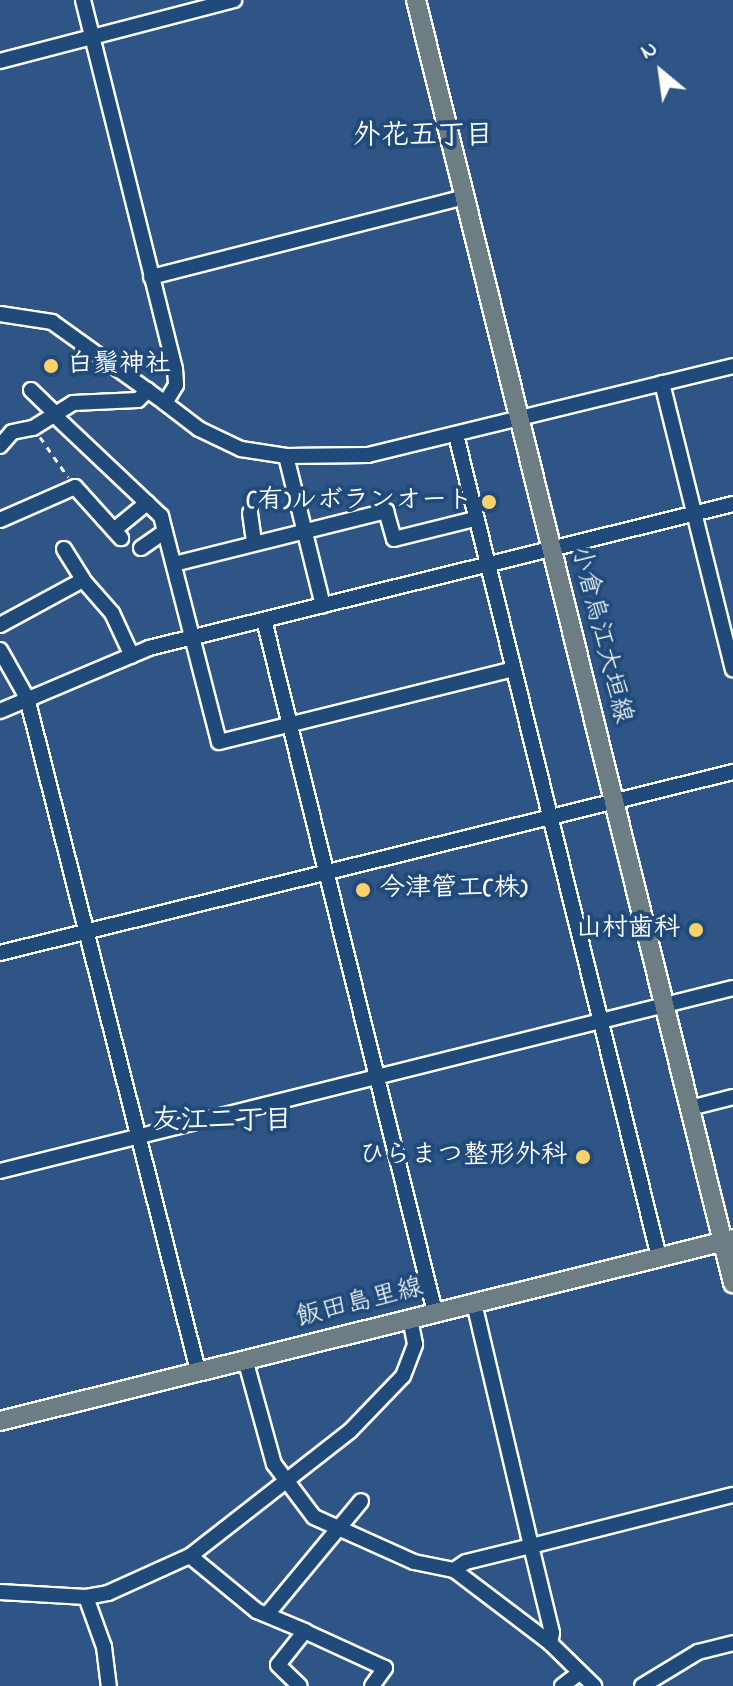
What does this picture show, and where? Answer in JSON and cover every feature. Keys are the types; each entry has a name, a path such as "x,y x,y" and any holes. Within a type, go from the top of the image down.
{"main road":[{"name":"小倉烏江大垣線","path":"416,0 664,1005 728,1240 733,1283"},
{"name":"飯田島里線","path":"0,1421 728,1240"}],"street":[{"path":"83,0 175,369 176,385 165,403"},
{"path":"0,61 227,1"},
{"path":"151,277 465,197"},
{"path":"0,314 52,322 199,429 241,449 286,456 368,455 733,366"},
{"path":"662,383 691,514 733,669"},
{"path":"31,390 161,516 219,742 513,669"},
{"path":"0,446 12,432 33,428 73,403 138,400 148,390"},
{"path":"456,435 485,564 659,1257"},
{"path":"286,456 323,605"},
{"path":"0,520 75,487 117,534 147,503"},
{"path":"0,711 132,656 193,637 733,504"},
{"path":"174,564 386,511 394,539 475,519"},
{"path":"250,513 254,543"},
{"path":"141,548 165,531"},
{"path":"64,549 83,580 112,613 132,656"},
{"path":"0,625 83,580"},
{"path":"264,620 435,1312"},
{"path":"0,650 27,698 198,1371"},
{"path":"0,953 733,772"},
{"path":"0,1171 733,988"},
{"path":"690,1108 733,1097"},
{"path":"474,1303 552,1633 550,1643"},
{"path":"0,1592 86,1597 108,1593 190,1556 350,1431 403,1376 415,1344 410,1318"},
{"path":"245,1359 283,1482 333,1529 414,1562 454,1570 550,1643 594,1686"},
{"path":"454,1570 466,1562 733,1495"},
{"path":"269,1612 333,1529 361,1501"},
{"path":"190,1556 257,1611 269,1612 385,1668 372,1686"},
{"path":"86,1597 104,1647 109,1686"},
{"path":"300,1686 278,1665 304,1631"},
{"path":"642,1686 698,1652 733,1643"},
{"path":"562,1686 579,1673"}],"path":[{"path":"33,428 75,487"}],"place":[{"name":"白鬚神社","path":"51,366"},
{"name":"(有)ルボランオート","path":"489,502"},
{"name":"今津管工(株)","path":"363,890"},
{"name":"山村歯科","path":"696,930"},
{"name":"ひらまつ整形外科","path":"583,1157"}],"district":[{"name":"外花五丁目","path":"423,137"},
{"name":"友江二丁目","path":"222,1122"}]}
